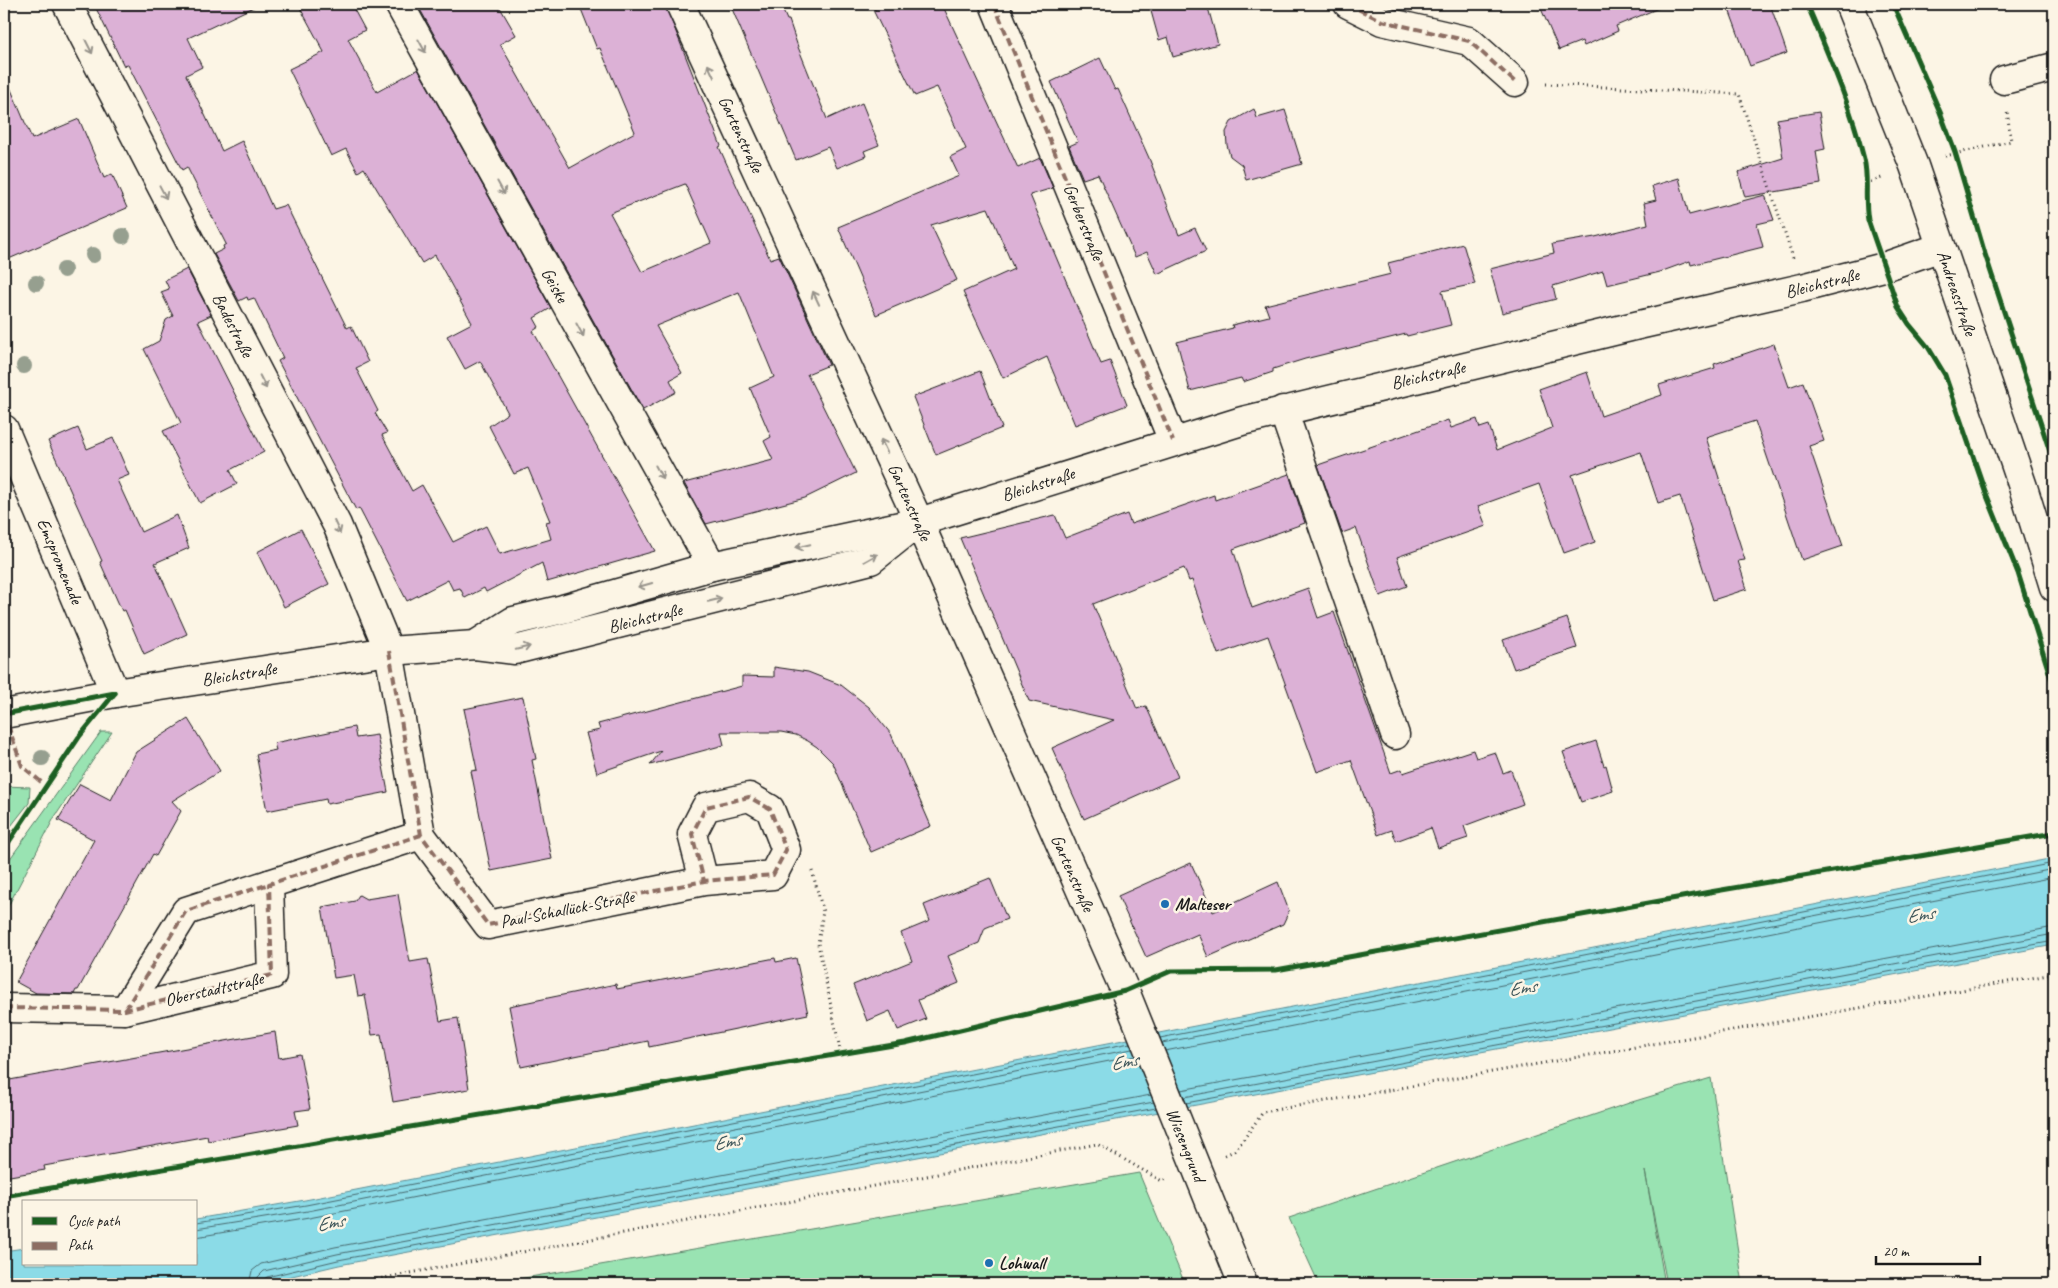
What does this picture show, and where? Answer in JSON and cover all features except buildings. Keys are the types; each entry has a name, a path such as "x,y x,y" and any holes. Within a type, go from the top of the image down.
{"street":[{"name":"Badestraße","path":"67,4 337,525 389,651"},
{"name":"Geiske","path":"398,4 712,566"},
{"name":"Gartenstraße","path":"680,4 919,522 1125,991 1129,1005"},
{"name":"Gerberstraße","path":"994,4 1173,441"},
{"path":"1348,4 1382,21 1469,41 1515,82"},
{"name":"Andreasstraße","path":"1849,4 1914,166 2023,487 2054,587"},
{"path":"2004,80 2054,67"},
{"name":"Bleichstraße","path":"475,645 512,621 563,609 712,566 919,522 1173,441 1283,410 1802,288 1884,267 1942,247"},
{"path":"1283,410 1395,735"},
{"name":"Emspromenade","path":"4,429 116,693"},
{"name":"Bleichstraße","path":"4,714 116,693 389,651 475,645 515,650 871,560 919,522"},
{"name":"Paul-Schallück-Straße","path":"389,651 422,835 488,925 704,881 773,875 786,850"},
{"path":"704,881 692,834 706,807 749,797 770,809 786,850"},
{"name":"Oberstadtstraße","path":"125,1010 186,911 422,835"},
{"name":"Oberstadtstraße","path":"4,1008 125,1010 272,975 269,884"},
{"name":"Wiesengrund","path":"1129,1005 1243,1284"}],"path":[{"path":"1866,183 1955,152 2011,141 2004,80"},
{"path":"1515,82 1740,94 1802,288"},
{"path":"786,850 810,866 823,911 818,944 842,1054"},
{"path":"1236,1150 1263,1112 2054,974"},
{"path":"352,1284 1097,1144 1162,1181"}],"green space":[{"path":"101,732 112,732 54,818 4,914 4,867"},
{"path":"4,786 30,787 29,803 4,835"},
{"path":"1711,1078 1743,1284 1667,1284 1645,1171 1665,1284 1319,1284 1289,1218 1632,1102"},
{"path":"1139,1173 1185,1284 489,1284"}],"water":[{"name":"Ems","path":"2054,858 2054,945 339,1265 258,1284 4,1284 4,1251 22,1248 22,1266 198,1266 198,1219 305,1200"}],"marked path":[{"path":"994,4 1173,441"},
{"path":"1348,4 1382,21 1469,41 1515,82"},
{"path":"389,651 421,835 488,925 704,881 773,875 786,850 770,809 749,797 706,807 692,834 704,881"},
{"path":"4,714 22,766 46,786"},
{"path":"4,1008 125,1010 272,975 269,884 421,835"},
{"path":"125,1010 186,911 269,884"}],"cycle path":[{"path":"1807,4 1853,119 1864,159 1868,220 1898,307 1928,347 1945,375 1985,491 2018,573 2054,688"},
{"path":"1893,4 1940,112 1955,152 1985,254 2054,464"},
{"path":"4,714 115,693"},
{"path":"4,849 79,737 115,693"},
{"path":"4,1196 905,1043 1125,991 1171,971 1276,970 1710,892 2054,833"}],"place":[{"name":"Malteser","path":"1165,904"},
{"name":"Lohwall","path":"989,1263"}]}
